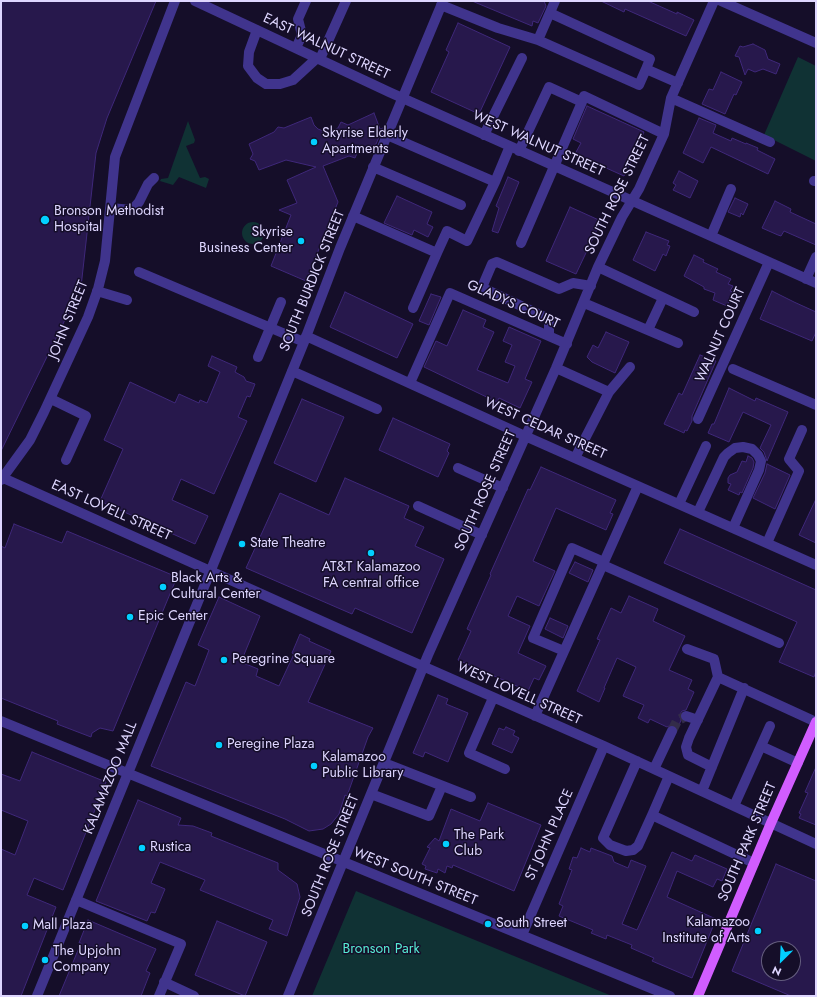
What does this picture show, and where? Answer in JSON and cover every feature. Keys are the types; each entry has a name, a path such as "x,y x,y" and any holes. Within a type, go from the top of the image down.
{"main road":[{"name":"SOUTH PARK STREET","path":"698,996 771,823 816,722"}],"street":[{"name":"JOHN STREET","path":"2,478 30,440 51,399 88,317 105,261 115,157 175,1"},
{"name":"EAST WALNUT STREET","path":"195,1 402,98"},
{"path":"296,48 302,35 298,19 306,1"},
{"path":"258,30 249,52 248,66 257,78 266,84 280,84 293,80 319,59 346,1"},
{"path":"538,40 555,1"},
{"name":"SOUTH ROSE STREET","path":"288,996 424,667 567,344 598,268 622,217 639,189 664,134 671,98 714,1"},
{"path":"721,1 816,43"},
{"path":"442,3 498,28 538,40 639,85 650,59 550,13"},
{"name":"SOUTH BURDICK STREET","path":"210,571 305,339 353,216 442,3"},
{"path":"484,135 522,58"},
{"path":"646,69 678,83"},
{"path":"413,308 448,231 467,241 495,182 549,87 582,102"},
{"path":"521,243 584,96 664,134"},
{"name":"WEST WALNUT STREET","path":"402,98 631,202 816,283"},
{"path":"671,98 770,142"},
{"path":"387,135 495,182"},
{"path":"373,168 461,205"},
{"path":"110,208 132,210 139,202 148,184 154,178"},
{"path":"711,236 731,190"},
{"path":"353,216 437,253"},
{"path":"806,279 816,257"},
{"path":"549,336 549,319 485,289 483,285 492,264 497,262 559,289 573,283 591,286"},
{"name":"WALNUT COURT","path":"698,419 769,262"},
{"path":"598,268 694,312"},
{"name":"WEST CEDAR STREET","path":"139,272 270,328 305,339 410,383 525,436 816,565"},
{"path":"97,291 127,300"},
{"name":"GLADYS COURT","path":"410,383 450,293 567,344"},
{"path":"648,330 663,298"},
{"path":"258,357 280,302"},
{"path":"584,303 678,342"},
{"path":"576,458 609,392 630,367"},
{"path":"556,368 609,392"},
{"path":"734,369 816,405"},
{"path":"292,370 376,409"},
{"path":"51,399 86,416 66,460"},
{"path":"767,543 799,471 789,459 802,430"},
{"path":"679,504 706,446"},
{"path":"698,512 724,457 735,448 743,447 752,449 761,461 759,470 734,528"},
{"path":"458,468 503,488"},
{"name":"EAST LOVELL STREET","path":"2,478 210,571"},
{"path":"535,716 638,486"},
{"path":"418,506 482,535"},
{"path":"564,652 533,638 572,548 778,643"},
{"name":"WEST LOVELL STREET","path":"210,571 604,746 816,844"},
{"name":"KALAMAZOO MALL","path":"37,996 210,571"},
{"path":"687,649 714,659 718,677 686,747 686,752 688,755 712,767"},
{"path":"718,677 816,722"},
{"path":"702,791 744,688"},
{"path":"493,698 469,753 505,769"},
{"path":"686,716 698,720"},
{"name":"WEST SOUTH STREET","path":"1,721 670,996"},
{"path":"734,806 770,726"},
{"path":"654,769 672,731"},
{"name":"ST JOHN PLACE","path":"522,935 604,746"},
{"path":"761,746 798,763"},
{"path":"636,761 603,838 610,845 626,852 633,850 638,846 669,776"},
{"path":"384,763 471,797"},
{"path":"371,794 429,816 442,786"},
{"path":"652,813 654,816 754,863"},
{"path":"76,900 181,944 158,996"},
{"path":"164,982 194,996"}],"green space":[{"path":"798,57 816,66 816,161 764,135"},
{"path":"188,121 195,140 194,143 186,146 200,178 205,177 209,179 206,188 179,177 173,185 160,181 161,179 168,178"},
{"path":"253,222 261,225 264,233 261,241 253,244 245,241 242,233 245,225"},
{"name":"Bronson Park","path":"356,891 453,931 612,996 312,996"}],"building":[{"name":"Bronson Methodist Hospital","path":"1,1 156,1 107,118 96,153 81,287 1,451"},
{"path":"472,1 544,1 546,6 538,23 533,21 532,26"},
{"path":"601,1 648,1 694,20 686,36 625,9 624,12"},
{"path":"458,23 510,47 479,114 431,92 449,52 446,50"},
{"path":"753,44 765,50 768,59 780,64 776,74 763,69 755,72 748,69 745,75 739,57 735,56 740,46 743,47"},
{"path":"721,72 742,82 736,95 734,94 725,114 702,104 709,89 713,90"},
{"path":"587,106 644,132 624,176 575,154 581,143 573,139"},
{"path":"374,113 380,129 383,128 376,144 358,151 355,158 349,156 323,166 338,202 306,281 271,266 291,215 279,210 297,203 287,180 316,167 286,160 259,170 255,161 250,159 253,154 249,144 274,132 278,127 284,128 311,117 314,125 318,129 328,133 338,128 341,122 348,125"},
{"path":"699,118 716,125 713,133 731,141 732,138 758,148 757,150 775,159 768,174 711,147 703,163 683,153"},
{"path":"679,171 698,181 690,198 673,190 676,185 673,183"},
{"path":"508,177 519,182 498,233 492,231 499,208 496,206"},
{"path":"397,196 432,212 427,224 433,227 428,237 414,230 412,235 384,223"},
{"path":"735,198 748,204 743,215 741,213 740,217 728,212"},
{"path":"775,201 791,209 790,212 816,224 816,245 784,231 781,236 762,228"},
{"path":"570,207 601,221 576,274 546,261"},
{"path":"646,232 669,241 667,245 670,246 666,256 663,254 655,271 633,260"},
{"path":"694,255 704,260 703,262 718,269 716,272 731,279 728,284 733,286 730,291 733,292 727,306 713,300 715,293 704,289 704,287 684,276"},
{"path":"772,291 816,312 816,332 812,341 760,319"},
{"path":"345,292 413,324 397,358 330,327"},
{"path":"431,294 441,297 429,325 419,321"},
{"path":"463,310 486,320 483,327 494,332 477,370 508,383 515,366 505,362 512,345 503,341 509,327 541,341 525,379 532,382 520,408 499,398 497,402 424,367 436,341 447,346"},
{"path":"606,332 629,342 615,373 592,362 587,357 593,345 598,348"},
{"path":"700,355 716,361 692,416 692,421 687,431 685,430 684,433 664,424 679,393 682,395"},
{"path":"212,356 237,367 235,372 244,377 246,381 255,384 250,397 247,396 238,417 247,421 214,494 181,479 172,500 208,516 195,544 100,501 123,449 104,440 130,382 175,403 179,394 199,403 200,400 207,403 220,372 208,366"},
{"path":"729,388 755,401 756,398 788,412 767,461 764,452 760,448 771,425 743,412 729,442 708,433 712,424 714,424"},
{"path":"302,399 344,417 316,482 274,463"},
{"path":"393,418 450,444 447,451 449,453 438,477 379,450"},
{"path":"748,456 752,458 754,462 753,468 742,493 740,492 739,495 728,490 731,484 728,483 728,478 730,475 737,472 742,461 746,462"},
{"path":"767,464 790,475 775,509 753,498 765,473"},
{"path":"541,467 616,500 610,513 613,514 606,530 556,508 533,561 555,571 539,606 517,596 508,616 530,626 518,653 546,666 539,680 534,678 528,691 458,660 471,631 467,629 491,575 490,574 528,489 530,490"},
{"name":"AT&T Kalamazoo FA central office","path":"345,478 409,506 404,518 424,527 415,546 444,559 412,633 355,608 352,614 246,568 280,493 329,515"},
{"path":"816,499 816,543 799,535"},
{"path":"14,524 62,543 67,531 177,577 113,731 100,728 92,733 91,737 57,724 58,721 1,698 1,546 5,548"},
{"path":"680,529 816,590 816,671 814,677 779,662 797,622 664,563"},
{"path":"575,562 593,570 588,582 569,573"},
{"path":"629,596 658,609 653,621 685,636 669,670 692,680 688,689 694,692 686,710 682,711 680,714 681,720 678,728 674,725 667,727 650,719 648,723 638,718 644,705 623,696 636,667 617,658 599,702 577,691 600,640 597,639 611,608 621,613"},
{"path":"219,597 260,616 241,662 258,669 256,676 279,686 294,654 292,653 300,634 310,639 309,641 331,651 308,702 373,728 368,737 347,796 345,795 339,814 331,824 323,829 309,831 285,819 151,766 186,682 195,686 209,650 198,645"},
{"path":"550,618 568,626 563,638 545,629"},
{"path":"438,695 448,699 446,704 468,713 448,762 425,752 423,757 413,753"},
{"path":"506,727 515,731 513,735 519,738 512,753 492,744 499,728 504,730"},
{"path":"32,752 106,782 63,890 34,878 27,895 56,907 21,996 1,996 1,849 15,855 28,821 1,810 1,774 20,781"},
{"path":"816,767 816,825 799,818 801,814 799,813 808,793 805,792"},
{"path":"138,800 181,818 178,825 193,826 212,833 211,836 278,863 278,870 297,884 300,897 287,936 269,929 273,920 200,890 205,880 160,862 151,883 165,889 155,913 151,912 147,921 96,901"},
{"path":"488,803 541,825 514,891 453,865 452,868 447,866 445,873 438,869 437,873 425,869 426,866 422,864 430,848 427,847 435,838 439,841 451,809 480,821"},
{"path":"581,848 590,852 591,848 612,856 614,862 628,868 631,860 646,866 622,924 637,930 672,852 692,861 695,855 727,869 722,881 717,879 713,887 677,871 667,897 716,919 692,978 652,961 654,958 631,948 632,945 607,935 606,939 591,933 593,930 559,916 563,906 559,904 572,870 569,869 573,857 577,858"},
{"name":"Kalamazoo Institute of Arts","path":"776,864 816,881 816,996 791,996 732,971"},
{"path":"88,920 156,949 146,971 150,973 141,996 59,996 81,943 79,943"},
{"path":"217,921 267,942 245,996 195,975"}],"tunnel":[{"path":"672,731 677,721 686,716"}],"place":[{"name":"Skyrise Elderly Apartments","path":"314,142"},
{"name":"Bronson Methodist Hospital","path":"45,220"},
{"name":"Skyrise Business Center","path":"301,241"},
{"name":"State Theatre","path":"242,544"},
{"name":"AT&T Kalamazoo FA central office","path":"371,553"},
{"name":"Black Arts & Cultural Center","path":"163,587"},
{"name":"Epic Center","path":"130,617"},
{"name":"Peregrine Square","path":"224,660"},
{"name":"Peregine Plaza","path":"219,745"},
{"name":"Kalamazoo Public Library","path":"314,766"},
{"name":"The Park Club","path":"446,844"},
{"name":"Rustica","path":"142,848"},
{"name":"South Street","path":"488,924"},
{"name":"Mall Plaza","path":"25,926"},
{"name":"Kalamazoo Institute of Arts","path":"758,931"},
{"name":"The Upjohn Company","path":"45,960"}]}
